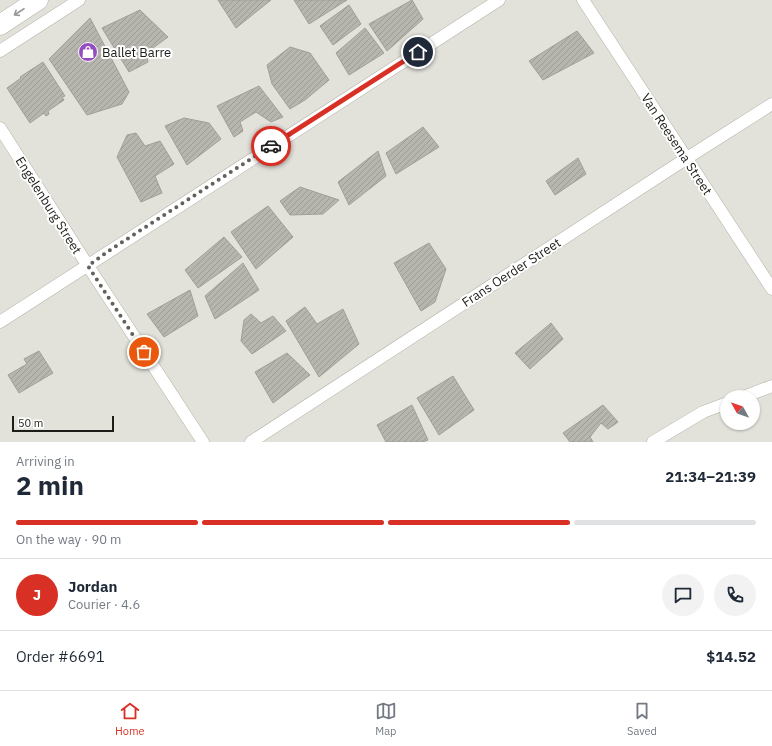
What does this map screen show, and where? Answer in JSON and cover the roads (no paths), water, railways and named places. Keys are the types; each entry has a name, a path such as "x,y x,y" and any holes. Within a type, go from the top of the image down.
{"main road":[{"path":"0,25 38,0"}],"street":[{"path":"0,51 79,0"},
{"path":"0,322 499,0"},
{"name":"Van Reesema Street","path":"583,0 772,289"},
{"name":"Frans Oerder Street","path":"251,442 772,104"},
{"name":"Engelenburg Street","path":"0,128 203,442"},
{"path":"760,391 772,386"},
{"path":"653,442 703,412 720,406"}],"place":[{"name":"Ballet Barre","path":"88,52"}]}
